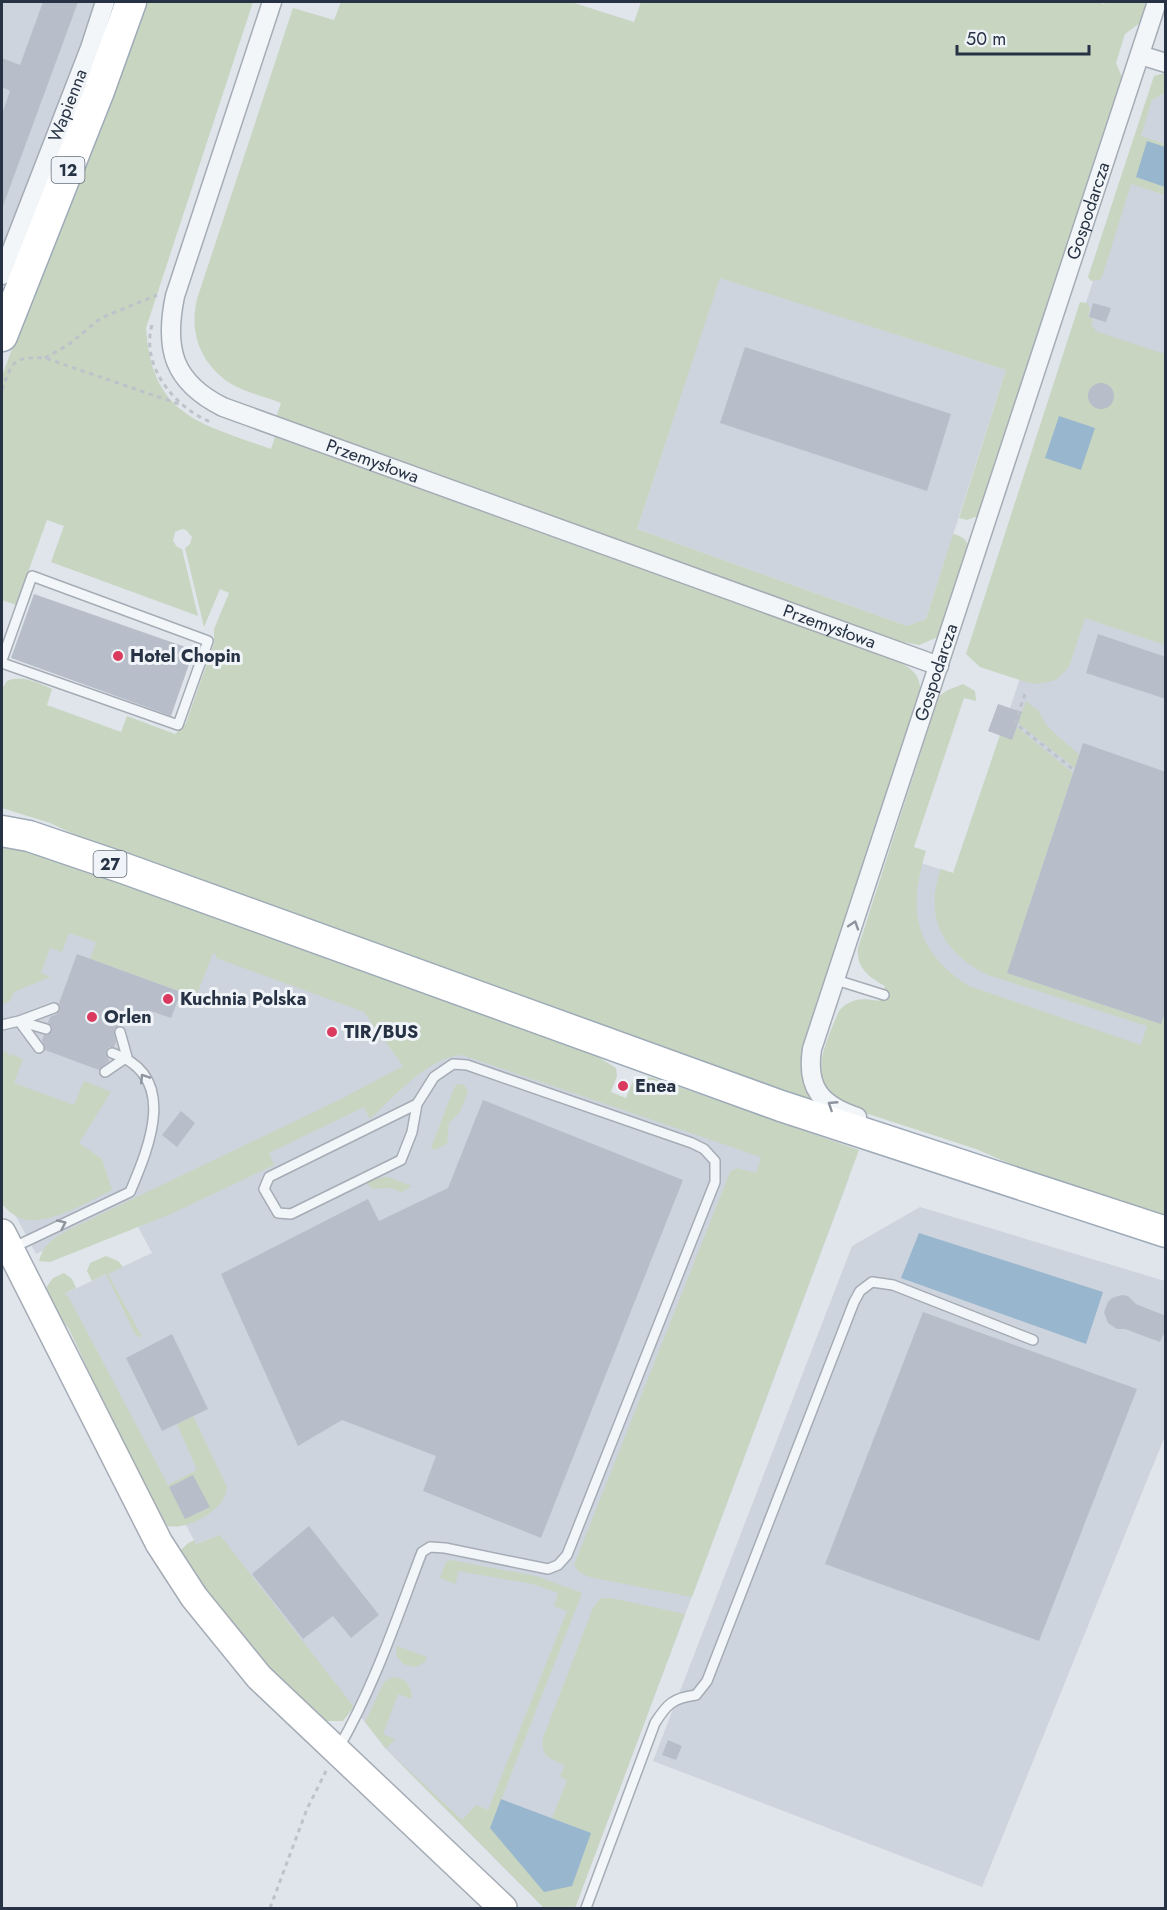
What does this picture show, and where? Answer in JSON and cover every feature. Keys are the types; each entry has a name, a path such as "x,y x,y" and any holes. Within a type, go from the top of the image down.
{"main road":[{"name":"12","path":"2,336 99,91 131,2"},
{"name":"27","path":"2,816 42,825 91,848 126,869"},
{"name":"27","path":"2,831 29,836 126,869 770,1102 1166,1232"}],"street":[{"name":"Wapienna","path":"2,275 90,48 105,2"},
{"name":"Przemysłowa","path":"272,2 171,315 170,333 173,353 180,370 196,391 223,407 939,666"},
{"name":"Gospodarcza","path":"1061,1197 979,1157 849,1114 829,1104 822,1098 812,1081 810,1062 1157,2"},
{"path":"1140,55 1166,63"},
{"path":"6,1241 159,1543 188,1588 259,1677 503,1908"}],"lane":[{"path":"32,576 208,641 178,725 2,661 32,576"},
{"path":"836,980 884,995"},
{"path":"2,1025 54,1008"},
{"path":"19,1021 46,1029"},
{"path":"19,1021 39,1048"},
{"path":"6,1241 130,1192 150,1141 154,1097 145,1076 127,1057 120,1032"},
{"path":"112,1053 127,1057"},
{"path":"105,1072 127,1057"},
{"path":"336,1751 358,1713 380,1665 422,1552 430,1547 445,1548 548,1569 558,1565 567,1555 715,1182 715,1161 704,1149 692,1143 467,1065 453,1064 434,1077 417,1104 412,1132 401,1160 291,1214 278,1213 264,1189 269,1177 417,1104"},
{"path":"586,1908 655,1723 665,1707 679,1697 696,1695 707,1681 860,1291 872,1282 892,1285 1033,1340"}],"path":[{"path":"45,358 68,345 101,318 163,292"},
{"path":"2,390 11,365 16,360 24,357 45,358 181,405"},
{"path":"1025,694 1015,723 1074,770"},
{"path":"270,1908 307,1809 336,1751"}],"shaded area":[{"path":"2,2 99,2 2,248"},
{"path":"1165,93 1165,1065 972,998 913,942 905,858 955,874 1020,678 974,646 1152,100"},
{"path":"720,277 1006,370 926,619 907,626 637,529"},
{"path":"2,860 573,1085 849,1178 575,1908 544,1908 386,1749 220,1535 196,1544 64,1294 152,1253 129,1210 36,1254 2,1190"},
{"path":"920,1207 1165,1281 1165,1436 982,1887 653,1761 852,1246"}],"green space":[{"path":"141,2 253,2 146,328 150,357 158,380 169,398 184,412 222,431 271,449 275,437 900,662 917,676 920,698 803,1058 803,1082 813,1107 112,852 50,823 2,808 2,689 7,681 24,679 52,689 47,705 121,732 127,716 175,734 186,723 214,643 214,629 229,593 220,589 204,627 185,548 190,544 192,537 186,530 175,532 173,541 177,547 182,549 198,616 51,562 64,526 47,520 16,605 2,600 2,376"},
{"path":"341,2 571,2 634,22 641,2 1097,2 1104,4 1106,2 1149,2 1140,23 1125,34 1116,63 1122,77 1121,86 978,516 967,520 959,518 1006,370 720,278 637,529 907,626 926,619 953,534 959,536 969,547 938,637 919,645 898,641 276,418 281,403 237,387 215,371 198,343 195,322 197,299 293,8 334,20"},
{"path":"1165,73 1165,93 1152,100 1141,136 1165,144 1165,195 1131,184 1103,274 1100,280 1091,281 1088,277 1154,76"},
{"path":"1080,302 1087,303 1090,308 1088,317 1093,319 1091,326 1095,328 1095,331 1165,354 1165,645 1085,618 1069,667 1053,681 1037,684 980,667 966,654"},
{"path":"963,684 975,691 976,701 964,698 914,847 926,851 917,892 920,928 937,959 969,986 1141,1045 1147,1026 988,975 960,956 941,932 936,918 935,903 936,886 941,869 953,873 1000,735 1012,739 1017,727 1073,773 1007,973 1155,1022 1165,991 1165,1221 1045,1179 976,1149 850,1108 834,1098 826,1089 821,1067 826,1044 839,1011 857,1000 879,1001 885,986 861,966 858,948 939,696"},
{"path":"1026,701 1040,712 1050,729 1079,754 1075,768 1018,723"},
{"path":"2,840 19,843 590,1052 616,1068 617,1076 611,1092 626,1098 633,1081 639,1076 653,1078 859,1150 692,1597 589,1577 579,1572 574,1565 730,1172 737,1168 756,1173 761,1157 462,1055 449,1057 424,1070 370,1119 364,1107 269,1153 274,1165 173,1213 50,1262 39,1261 51,1241 70,1229 341,1099 403,1066 364,1012 216,958 216,954 213,953 196,997 90,959 96,942 69,933 62,952 50,948 41,973 50,977 14,992 10,1001 2,1005"},
{"path":"2,1051 9,1053 10,1057 11,1054 23,1059 14,1083 74,1105 84,1081 111,1092 79,1143 102,1159 112,1190 67,1212 42,1219 20,1218 2,1204"},
{"path":"458,1084 464,1085 468,1091 460,1112 449,1123 447,1144 435,1150 431,1148 454,1088"},
{"path":"388,1177 412,1186 402,1192 391,1188 373,1189 366,1183 377,1178"},
{"path":"106,1256 118,1261 123,1267 108,1274 141,1335 140,1338 135,1334 106,1274 92,1281 87,1271 90,1263"},
{"path":"64,1273 72,1279 76,1288 64,1294 68,1296 168,1485 197,1470 177,1424 193,1416 227,1487 220,1504 203,1518 183,1526 164,1525 114,1438 91,1376 69,1329 48,1303 45,1291 47,1286 53,1278"},
{"path":"220,1535 354,1707 343,1721 325,1721 245,1646 179,1552 194,1540 196,1544"},
{"path":"450,1560 536,1576 582,1593 490,1828 591,1833 552,1818 567,1781 560,1776 565,1765 547,1756 543,1750 543,1738 593,1608 601,1598 611,1598 685,1614 575,1908 544,1908 386,1749 462,1820 476,1805 488,1810 567,1611 554,1606 558,1593 533,1584 458,1571 456,1584 440,1578 446,1562"},
{"path":"397,1646 427,1657 425,1662 415,1667 403,1664 396,1655"},
{"path":"397,1677 407,1684 411,1690 412,1699 398,1694 383,1734 395,1739 386,1749 365,1722 384,1682"}],"water":[{"path":"1147,141 1165,147 1165,187 1136,177"},
{"path":"1059,416 1095,428 1081,470 1045,458"},
{"path":"919,1233 1103,1292 1086,1344 901,1278"},
{"path":"501,1799 591,1833 572,1886 544,1892 490,1828"}],"building":[{"path":"43,2 78,2 3,206 2,114 10,91 2,87 2,58 20,65"},
{"path":"1093,303 1111,308 1106,322 1089,317"},
{"path":"745,347 951,414 927,491 720,423"},
{"path":"1101,383 1110,387 1114,396 1110,405 1101,409 1092,405 1088,396 1092,387"},
{"path":"34,594 194,650 171,716 11,658"},
{"path":"1098,634 1166,657 1166,699 1086,673"},
{"path":"998,704 1022,712 1012,740 988,731"},
{"path":"1083,743 1166,772 1166,1010 1161,1024 1007,973"},
{"path":"77,954 181,992 171,1018 148,1010 144,1019 127,1013 122,1026 114,1030 116,1042 114,1047 109,1047 106,1051 109,1061 99,1070 45,1050 42,1040 44,1035 52,1031 48,1023 50,1017 60,1010 59,1003"},
{"path":"483,1100 683,1180 541,1538 423,1491 436,1456 342,1420 298,1446 221,1274 368,1199 379,1221 448,1188"},
{"path":"181,1111 195,1123 177,1147 162,1135"},
{"path":"1122,1295 1128,1296 1136,1304 1166,1316 1166,1329 1160,1342 1125,1329 1117,1329 1108,1323 1104,1312 1108,1302"},
{"path":"923,1312 1137,1389 1039,1641 825,1564"},
{"path":"172,1334 208,1409 162,1431 126,1358"},
{"path":"193,1475 210,1507 185,1519 169,1487"},
{"path":"309,1526 379,1615 351,1638 333,1616 303,1639 252,1574"},
{"path":"668,1740 682,1746 676,1760 662,1755"}],"place":[{"name":"Hotel Chopin","path":"118,656"},
{"name":"Kuchnia Polska","path":"168,999"},
{"name":"Orlen","path":"92,1017"},
{"name":"TIR/BUS","path":"332,1032"},
{"name":"Enea","path":"623,1086"}]}
